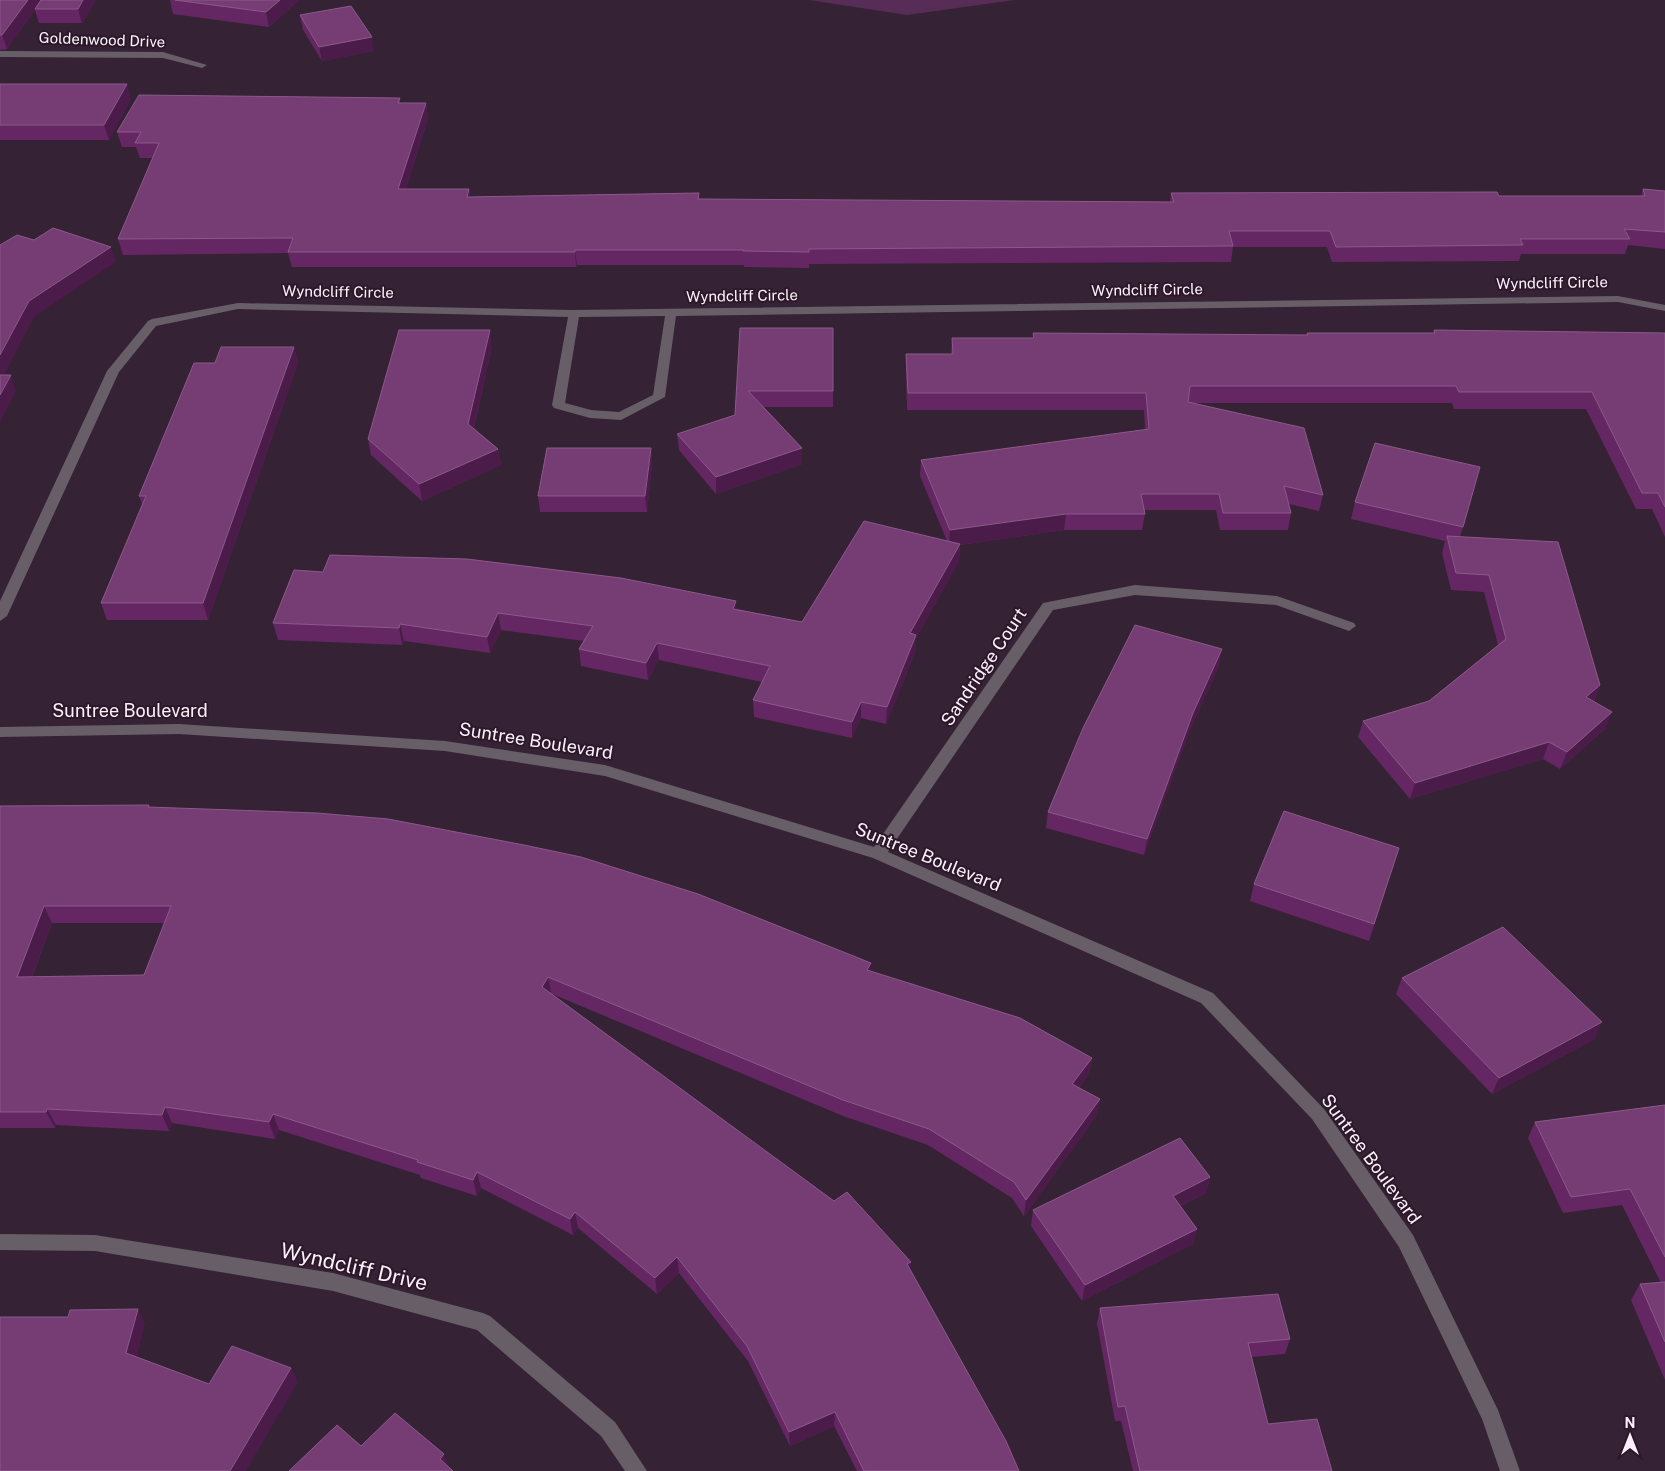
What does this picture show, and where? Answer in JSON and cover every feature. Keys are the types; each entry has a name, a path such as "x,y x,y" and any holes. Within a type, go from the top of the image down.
{"street":[{"name":"Goldenwood Drive","path":"0,54 163,55 202,65"},
{"name":"Wyndcliff Circle","path":"0,616 113,371 152,323 238,306 574,314 1618,299 1665,308"},
{"path":"574,314 558,405 590,414 621,416 659,396 671,313"},
{"name":"Sandridge Court","path":"878,854 1048,606 1134,590 1277,601 1349,626"},
{"name":"Suntree Boulevard","path":"0,732 179,729 445,746 605,771 878,854 1207,998 1318,1114 1406,1241 1491,1417 1510,1471"},
{"name":"Wyndcliff Drive","path":"0,1242 95,1243 333,1282 483,1322 608,1429 638,1471"}],"shaded area":[{"path":"809,0 1015,0 907,15"}],"building":[{"path":"0,0 28,0 2,35 0,35"},
{"path":"41,0 83,0 78,9 35,9"},
{"path":"175,0 280,0 266,12"},
{"path":"351,6 372,37 319,47 300,15"},
{"path":"0,84 127,84 104,125 0,125"},
{"path":"139,95 400,98 398,103 426,103 398,189 469,189 467,197 699,193 698,199 1174,202 1171,193 1497,192 1499,196 1645,196 1643,189 1665,191 1665,232 1624,229 1630,239 1520,239 1523,245 1336,247 1330,231 1229,231 1233,246 809,249 809,252 575,250 575,252 288,252 293,238 118,239 159,143 135,143 141,132 117,132"},
{"path":"53,228 111,247 29,301 0,355 0,245 17,235 34,240"},
{"path":"740,328 833,328 833,391 748,391 802,448 716,477 677,434 735,415"},
{"path":"399,330 490,330 468,424 498,449 419,484 368,439"},
{"path":"1434,330 1665,333 1665,507 1658,493 1642,493 1592,392 1459,392 1456,386 1190,386 1188,402 1304,428 1323,495 1284,486 1291,513 1223,513 1219,494 1141,494 1145,514 1066,514 950,530 921,460 1149,429 1146,393 908,393 906,354 953,354 952,338 1034,338 1033,333 1308,335 1307,333 1435,333"},
{"path":"221,347 294,347 203,603 101,603 146,496 139,496 194,363 215,363"},
{"path":"0,375 11,375 0,395"},
{"path":"1375,443 1480,467 1463,527 1355,502"},
{"path":"547,448 651,448 645,496 538,496"},
{"path":"864,521 960,544 910,633 916,635 887,707 861,702 852,722 753,700 770,666 657,643 646,663 579,649 593,626 498,613 487,637 400,624 399,628 273,623 294,570 323,572 330,555 467,559 621,578 736,601 733,609 802,622"},
{"path":"1447,536 1558,542 1600,685 1586,697 1612,712 1567,752 1549,742 1415,783 1363,721 1429,701 1506,639 1489,575 1456,573"},
{"path":"1135,625 1222,649 1193,713 1147,839 1048,812 1083,728"},
{"path":"149,805 148,807 317,813 388,819 581,857 698,894 871,963 867,970 1020,1018 1092,1058 1072,1084 1100,1099 1026,1200 1014,1182 929,1129 843,1100 548,977 542,987 834,1201 847,1192 911,1262 907,1264 1006,1441 1019,1471 864,1471 835,1412 789,1432 747,1346 677,1257 655,1278 575,1212 570,1219 477,1172 473,1180 417,1162 418,1160 273,1114 269,1122 165,1107 162,1115 47,1109 46,1112 0,1112 0,806","holes":["44,906 171,906 144,975 17,977"]},
{"path":"1284,811 1399,848 1374,924 1254,884"},
{"path":"1503,927 1602,1022 1499,1078 1402,978"},
{"path":"1665,1105 1665,1257 1630,1189 1571,1197 1535,1122"},
{"path":"1180,1138 1210,1177 1173,1196 1197,1229 1085,1285 1033,1210"},
{"path":"1665,1282 1665,1342 1640,1284"},
{"path":"1278,1294 1290,1339 1248,1343 1268,1424 1317,1419 1332,1471 1140,1471 1125,1406 1118,1407 1100,1308"},
{"path":"138,1309 126,1353 209,1384 232,1346 291,1368 230,1471 0,1471 0,1317 68,1317 70,1310"},
{"path":"395,1413 444,1454 440,1459 453,1471 289,1471 337,1425 361,1446"}]}
